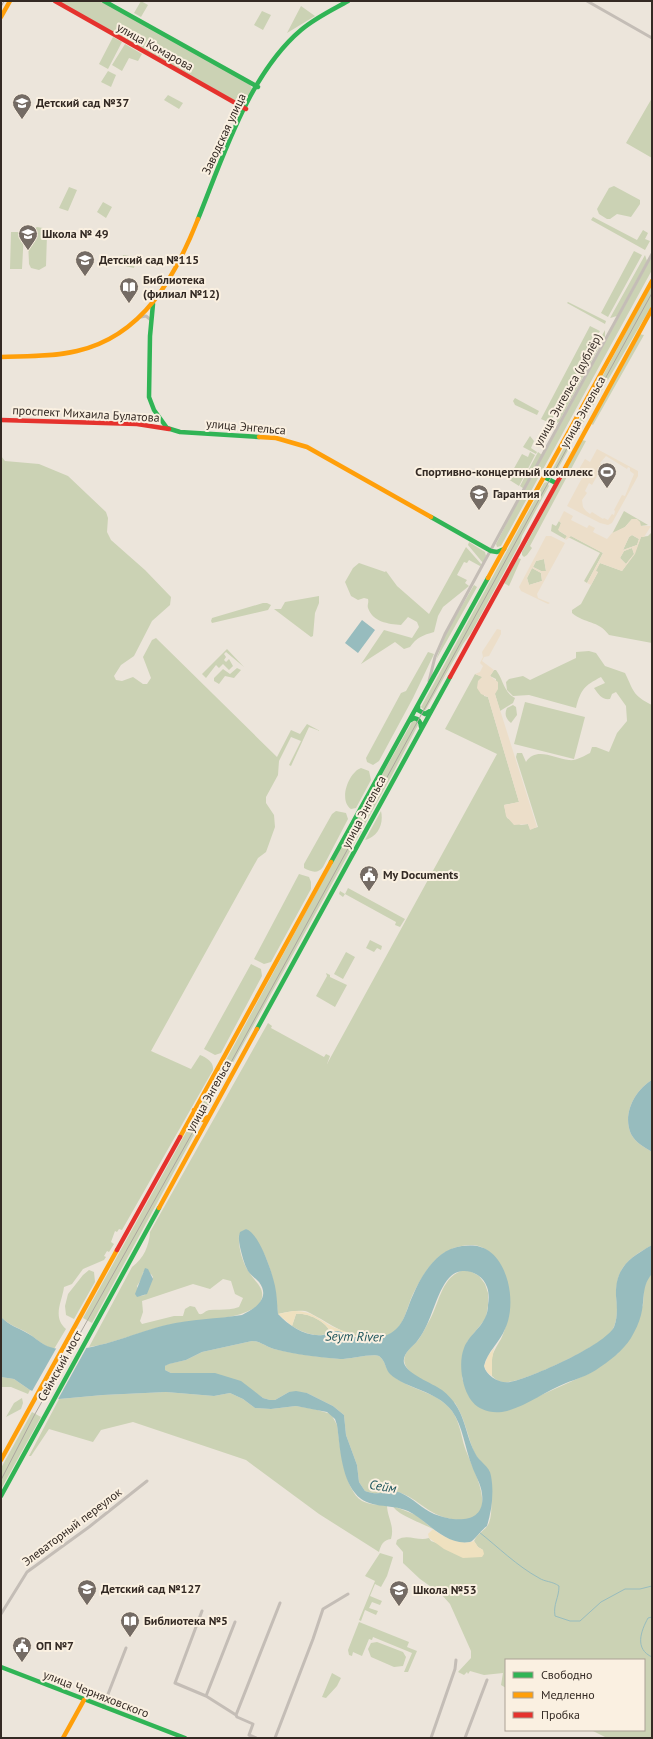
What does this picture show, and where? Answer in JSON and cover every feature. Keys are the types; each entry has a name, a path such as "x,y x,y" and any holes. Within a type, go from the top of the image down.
{"main road":[{"path":"1,17 10,1"},
{"name":"улица Комарова","path":"55,1 246,109"},
{"name":"улица Комарова","path":"104,1 258,87"},
{"name":"Заводская улица","path":"1,357 52,355 78,352 117,336 154,303 169,280 187,246 222,157 258,87 281,52 295,36 308,24 348,1"},
{"name":"улица Энгельса","path":"77,1321 652,281"},
{"name":"Заводская улица","path":"151,320 154,303"},
{"name":"улица Энгельса","path":"95,1324 652,309"},
{"path":"151,320 149,396 158,417 170,429"},
{"name":"проспект Михаила Булатова","path":"1,420 137,424 170,429"},
{"name":"улица Энгельса","path":"170,429 180,432 260,436 290,441 307,447 491,551"},
{"path":"544,477 556,483"},
{"path":"491,551 497,552 504,549"},
{"path":"420,699 417,707 420,713 427,714 433,706"},
{"path":"406,725 411,719 418,719 421,723 419,732"},
{"path":"194,1109 198,1118 203,1120 208,1117"},
{"name":"Сеймский мост","path":"1,1460 77,1321"},
{"name":"Сеймский мост","path":"1,1496 95,1324"},
{"name":"улица Черняховского","path":"1,1667 185,1738"},
{"path":"62,1738 84,1700"}],"street":[{"path":"587,1 652,38"},
{"name":"улица Энгельса (дублёр)","path":"428,685 435,657 445,634 652,254"},
{"path":"140,317 146,316 151,320"},
{"name":"Элеваторный переулок","path":"1,1614 27,1572 89,1527 147,1481"},
{"path":"275,1738 314,1639 322,1609 348,1594"},
{"path":"236,1715 280,1603"},
{"path":"202,1610 175,1683 206,1696 237,1717 253,1724 249,1735 256,1738"},
{"path":"206,1696 235,1622"},
{"path":"103,1707 126,1648"},
{"path":"431,1738 455,1669 456,1660"},
{"path":"465,1738 487,1680"}],"green space":[{"path":"58,1 101,1 248,82 253,90 248,101 241,104"},
{"path":"141,1 148,5 141,17 134,13"},
{"path":"301,6 315,16 287,33"},
{"path":"262,11 271,15 263,30 254,25"},
{"path":"113,37 122,42 108,69 99,64"},
{"path":"125,44 142,54 138,61 129,58 122,71 112,65"},
{"path":"108,71 116,75 111,87 101,82"},
{"path":"168,95 183,103 179,109 164,100"},
{"path":"652,98 652,158 626,143"},
{"path":"614,186 640,200 640,204 631,217 617,214 610,219 607,219 599,214 597,209 609,188"},
{"path":"69,187 77,190 68,211 59,208"},
{"path":"103,202 112,207 106,218 97,212"},
{"path":"593,217 637,240 643,230 648,233 645,239 650,241 645,250 591,220"},
{"path":"37,227 43,228 47,234 46,266 39,270 31,268 29,264 28,249 29,238 33,230"},
{"path":"11,232 24,232 22,269 10,269"},
{"path":"634,251 642,255 608,317 601,313"},
{"path":"123,255 136,257 134,268 121,265"},
{"path":"645,255 647,261 617,316 610,318"},
{"path":"652,256 652,270 501,546 497,547 496,544 512,513"},
{"path":"652,284 652,305 588,414 555,474 553,475 551,472"},
{"path":"568,302 606,321 605,324 567,303"},
{"path":"590,326 600,331 550,423 541,419"},
{"path":"605,330 605,336 559,422 553,425"},
{"path":"639,334 644,335 593,425 590,423"},
{"path":"515,398 539,411 537,415 515,405 513,401"},
{"path":"530,436 534,441 531,448 537,452 536,454 523,447"},
{"path":"582,440 586,441 530,546 532,548 524,557 522,552"},
{"path":"530,452 535,455 519,486 508,479 522,454 528,457"},
{"path":"538,452 542,455 524,489 520,486"},
{"path":"1,456 5,461 39,464 68,476 106,512 108,518 107,532 111,540 145,570 171,597 170,605 152,621 134,656 121,665 114,676 116,680 122,681 133,677 143,684 147,684 151,678 143,657 152,640 156,638 277,757 291,730 300,734 307,724 320,731 309,727 291,766 289,765 301,741 291,737 279,761 278,775 266,797 266,803 274,815 275,827 266,852 258,858 151,1051 191,1069 200,1055 211,1063 213,1070 122,1230 119,1229 117,1232 115,1231 111,1242 114,1244 109,1252 107,1251 104,1256 106,1257 104,1260 83,1269 72,1284 64,1287 59,1314 62,1324 66,1329 54,1349 13,1326 1,1317"},
{"path":"547,482 549,486 522,536 520,543 471,633 463,644 425,711 421,707 544,483"},
{"path":"624,511 648,525 640,526 640,522 632,519 625,527 612,534"},
{"path":"559,521 561,523 559,531 567,536 565,539 551,531 552,524 556,526"},
{"path":"652,532 652,643 609,635 605,630 596,624 582,619 572,613 572,610 581,604 598,572 595,571 600,563 622,571 635,553 633,548 637,546 635,552 641,537 648,536"},
{"path":"632,535 639,539 637,545 623,550 629,537"},
{"path":"571,536 603,553 587,583 584,581 600,553 568,537"},
{"path":"469,542 485,552 486,556 483,563 468,545"},
{"path":"466,547 482,565 480,566 469,560 467,563 464,562 457,575 467,580 465,583 469,586 443,607 438,616 434,632 420,637 410,647 404,649 395,642 361,664 384,630 412,638 419,627 417,622 408,617 401,625 386,623 373,616 368,608 368,599 364,598 358,600 351,596 345,582 353,568 359,563 385,572 386,571 397,586 429,614"},
{"path":"632,548 634,554 626,564 620,558 624,551"},
{"path":"518,558 521,559 509,586 504,583"},
{"path":"544,559 546,571 541,571 533,567 536,561"},
{"path":"532,568 541,573 542,581 529,585 527,578"},
{"path":"474,585 477,587 436,660 446,633"},
{"path":"319,596 319,603 315,613 313,636 311,637 274,609 281,609 285,602"},
{"path":"263,603 271,605 268,610 212,623 211,621 212,618"},
{"path":"227,649 244,667 226,652 224,654 226,657 224,660 226,662 229,659 233,666 229,670 223,664 219,668 216,665 206,678 202,674"},
{"path":"589,651 596,653 605,666 625,673 634,692 652,705 652,1080 640,1090 636,1096 629,1111 628,1119 633,1137 652,1152 652,1245 629,1260 618,1277 616,1287 616,1317 611,1332 593,1346 562,1362 530,1376 508,1382 501,1382 492,1376 491,1364 494,1352 504,1332 508,1316 509,1292 500,1266 493,1256 484,1248 472,1245 461,1246 443,1254 423,1275 413,1294 403,1319 396,1330 384,1337 367,1338 359,1337 343,1331 305,1311 278,1314 270,1268 261,1248 246,1229 239,1235 240,1249 242,1259 262,1291 259,1305 238,1315 168,1325 109,1343 89,1347 132,1267 140,1260 145,1251 150,1232 268,1023 272,1026 271,1028 324,1057 326,1054 330,1056 327,1064 497,754 445,729 475,674 483,677 484,696 488,697 519,802 504,805 507,818 521,825 528,824 530,829 538,827 516,757 517,753 522,753 526,762 530,757 540,754 574,760 590,753 592,747 609,752 617,733 627,721 626,706 616,692 612,694 610,699 605,699 599,695 594,688 605,683 601,677 584,689 576,708 529,695 513,696 507,690 506,682 509,679 523,676 530,680 576,658 576,652","holes":["143,1272 151,1274 153,1277 145,1295 140,1296 137,1286 142,1278","223,1279 231,1281 235,1294 243,1298 239,1307 208,1310 199,1314 195,1307 190,1306 185,1309 183,1316 174,1316 142,1324 140,1321 143,1312 142,1301 193,1284 210,1289"]},
{"path":"428,652 434,654 413,698 379,761 373,765 367,762 366,758 401,693 406,691"},
{"path":"237,668 241,670 234,678 225,676 219,684 214,681 214,678 223,669 230,674"},
{"path":"494,670 496,670 508,693 515,698 513,703 500,711 495,694 496,679 490,676"},
{"path":"525,702 585,717 574,759 514,744"},
{"path":"513,705 516,707 517,715 511,723 507,718 506,712 507,708"},
{"path":"416,720 418,725 391,777 204,1115 200,1116 198,1112 352,827 412,722"},
{"path":"361,768 369,771 371,780 356,808 351,809 347,805 345,793 349,780"},
{"path":"336,811 346,813 348,819 323,867 319,871 309,871 304,868 304,864 332,814"},
{"path":"381,811 382,821 377,833 365,840"},
{"path":"299,874 309,877 311,889 271,962 264,964 254,959"},
{"path":"348,888 405,919 400,927 395,925 396,922 345,894"},
{"path":"340,891 345,894 343,897 339,894"},
{"path":"370,940 382,946 381,950 377,948 374,952 366,948"},
{"path":"346,952 355,957 343,979 334,974"},
{"path":"251,964 261,969 262,976 221,1053 215,1055 204,1049"},
{"path":"326,973 330,975 330,977 347,985 335,1007 316,996 327,976"},
{"path":"194,1118 198,1122 201,1122 92,1323 83,1318"},
{"path":"89,1270 94,1272 95,1282 74,1319 66,1315 65,1306 68,1294 83,1275"},
{"path":"461,1271 470,1271 479,1276 485,1284 488,1293 486,1318 467,1342 462,1378 469,1396 508,1410 590,1373 618,1353 643,1305 644,1288 648,1278 652,1274 652,1738 607,1738 593,1731 645,1731 645,1659 505,1659 505,1687 501,1685 503,1673 484,1675 470,1671 468,1674 467,1672 464,1675 458,1672 471,1658 471,1651 450,1604 441,1594 420,1579 403,1563 403,1552 396,1544 397,1540 405,1537 421,1539 429,1538 431,1541 474,1557 481,1557 483,1550 478,1547 474,1541 477,1536 487,1527 490,1519 491,1494 488,1477 483,1464 474,1452 459,1410 455,1403 419,1380 408,1369 404,1360 406,1353 419,1339 432,1316 444,1286 454,1275"},
{"path":"296,1314 316,1318 328,1328 330,1332 316,1335 296,1329 292,1326"},
{"path":"252,1341 274,1349 340,1359 376,1355 383,1360 389,1372 405,1384 430,1394 445,1404 452,1411 457,1420 465,1448 478,1480 482,1504 479,1513 472,1519 458,1520 433,1513 401,1493 370,1493 365,1491 359,1482 357,1465 346,1435 344,1415 333,1406 307,1393 289,1392 275,1400 270,1400 263,1398 253,1391 195,1373 171,1373 165,1370 165,1366 168,1364 186,1360 202,1352"},
{"path":"1,1377 14,1379 30,1390 28,1394 11,1387 1,1387"},
{"path":"166,1392 214,1396 230,1393 243,1399 255,1408 271,1409 296,1406 331,1414 337,1425 341,1455 351,1487 362,1501 377,1505 387,1505 392,1530 391,1539 386,1540 383,1543 379,1552 319,1514 246,1460 133,1422 101,1430 93,1442 49,1429 31,1456 29,1456 59,1399"},
{"path":"22,1398 23,1403 21,1409 6,1417 14,1403"},
{"path":"32,1412 41,1417 1,1489 1,1468"},
{"path":"393,1506 416,1515 433,1529 405,1516"},
{"path":"380,1553 393,1557 387,1576 381,1587 375,1584 370,1596 382,1601 380,1605 372,1602 369,1608 378,1611 376,1615 365,1610 361,1621 359,1620 375,1581 365,1576"},
{"path":"359,1622 409,1642 407,1647 417,1651 408,1672 404,1672 412,1653 373,1637 372,1640 369,1639 362,1656 353,1652 352,1656 349,1655 348,1650"},
{"path":"377,1642 403,1652 406,1657 403,1666 394,1667 371,1657 368,1649 371,1643"},
{"path":"332,1673 341,1678 337,1686 326,1698 322,1697"}],"sand":[{"path":"293,1311 305,1312 333,1327 363,1338 337,1331 330,1332 321,1321 306,1315 296,1314 292,1326 278,1314"},
{"path":"494,1348 492,1376 487,1372 484,1366 488,1356"},
{"path":"433,1529 458,1542 474,1541 478,1547 483,1550 484,1554 482,1557 463,1558 444,1549 429,1538 428,1534"}],"shaded area":[{"path":"597,449 638,471 638,476 612,523 608,525 600,523 567,506 582,478 576,474 585,459 590,462","holes":["606,456 627,469 628,467 630,468 630,471 634,474 625,496 622,495 614,510 614,515 612,514 608,520 603,519 592,512 590,514 586,511 583,507 582,500 587,493 585,491 589,483 592,485 603,465 600,463"]},
{"path":"564,511 573,516 571,520 587,528 589,525 595,528 593,532 607,539 612,533 625,527 632,519 637,519 641,526 651,526 644,537 641,537 635,554 622,571 600,563 596,571 598,572 591,585 587,583 603,553 571,536 566,540 565,539 567,536 558,530 561,523 559,521","holes":["632,535 639,539 637,545 623,550 629,537","632,548 634,554 626,564 620,558 624,551"]},
{"path":"546,536 551,536 565,543 537,594 538,598 550,603 548,604 521,591 519,587","holes":["544,559 546,571 541,571 533,567 536,561","532,568 541,573 542,581 529,585 527,578"]},
{"path":"497,629 501,630 501,634 489,656 484,657 482,661 494,670 490,676 498,682 498,689 495,694 537,827 530,830 528,824 514,825 506,816 504,805 519,802 488,697 481,694 477,688 478,681 482,677 475,674 480,672 483,666 480,663 483,657 482,652"}],"water":[{"path":"362,620 375,630 358,653 345,643"},
{"path":"652,1080 652,1152 633,1137 628,1119 629,1111 636,1096 646,1084"},
{"path":"246,1229 251,1232 265,1254 276,1293 278,1314 298,1330 317,1335 338,1331 353,1336 373,1338 383,1337 391,1333 402,1321 421,1279 438,1257 453,1248 462,1246 476,1246 486,1249 502,1266 509,1287 510,1309 508,1320 505,1329 488,1356 484,1366 485,1370 490,1376 502,1382 510,1382 550,1368 597,1343 608,1334 614,1327 616,1319 616,1286 621,1271 630,1259 652,1245 652,1274 646,1284 642,1310 637,1327 628,1343 615,1356 589,1374 559,1386 530,1402 507,1411 498,1412 491,1412 482,1409 475,1405 470,1399 463,1382 461,1364 462,1355 467,1342 485,1318 489,1298 487,1287 480,1277 470,1272 458,1272 449,1278 441,1291 423,1333 406,1353 404,1363 406,1367 415,1375 442,1390 456,1404 475,1453 489,1469 492,1482 492,1501 487,1526 472,1541 461,1542 445,1537 408,1511 373,1504 360,1498 350,1486 344,1470 337,1425 335,1419 327,1412 296,1406 271,1409 255,1408 243,1399 230,1393 214,1396 166,1392 59,1399 51,1398 30,1390 14,1379 1,1377 1,1317 41,1343 63,1350 93,1347 153,1328 185,1321 242,1315 252,1310 260,1302 263,1293 259,1282 248,1271 245,1265 239,1243 240,1232","holes":["255,1341 274,1349 315,1357 340,1359 376,1355 383,1360 388,1372 397,1379 438,1398 452,1411 459,1424 482,1494 482,1504 479,1511 474,1516 467,1519 450,1519 430,1512 401,1493 370,1493 365,1491 359,1482 357,1465 346,1435 344,1415 333,1406 307,1393 296,1391 289,1392 275,1400 270,1400 263,1398 241,1381 215,1373 171,1373 165,1370 165,1366 169,1364 186,1360 202,1352"]},
{"path":"145,1268 148,1269 153,1279 147,1294 137,1297 135,1294"}],"pier":[{"path":"88,1345 57,1401 31,1393 57,1347"}],"waterway":[{"path":"479,1532 515,1562 531,1573 541,1579 559,1586 555,1616 570,1621 580,1621 601,1602 625,1589 640,1589 652,1586"},
{"path":"652,1617 648,1618 641,1634 641,1645 646,1654 652,1657"}],"tram line":[{"path":"1,7 4,1"},
{"path":"1,1480 35,1414 200,1119 652,293"}],"traffic: fast":[{"path":"104,1 258,87"},
{"path":"198,219 239,118 266,69 283,48 301,30 318,18 348,1"},
{"path":"153,304 150,336 149,397 154,410 167,428 180,432 259,437"},
{"path":"544,477 556,483"},
{"path":"431,517 491,551 497,552 504,549"},
{"path":"331,862 488,578"},
{"path":"257,1029 450,677"},
{"path":"418,705 418,710 425,714 430,711"},
{"path":"409,721 414,718 417,719 420,722 421,727"},
{"path":"1,1496 159,1208"},
{"path":"1,1667 185,1738"}],"traffic: slow":[{"path":"1,17 10,1"},
{"path":"1,357 68,353 100,343 121,332 138,318 154,301 167,282 179,262 198,219"},
{"path":"488,578 652,281"},
{"path":"564,470 652,309"},
{"path":"259,437 276,438 307,447 431,517"},
{"path":"180,1137 331,862"},
{"path":"159,1208 257,1029"},
{"path":"194,1110 198,1118 203,1120 208,1117"},
{"path":"1,1460 117,1250"},
{"path":"63,1738 84,1700"}],"traffic: jam":[{"path":"55,1 246,109"},
{"path":"1,420 137,424 169,429"},
{"path":"450,677 564,470"},
{"path":"117,1250 180,1137"}],"place":[{"name":"Детский сад №37","path":"22,120"},
{"name":"Школа № 49","path":"28,251"},
{"name":"Детский сад №115","path":"85,277"},
{"name":"Библиотека (филиал №12)","path":"129,304"},
{"name":"Спортивно-концертный комплекс","path":"607,489"},
{"name":"Гарантия","path":"479,511"},
{"name":"My Documents","path":"369,892"},
{"name":"Детский сад №127","path":"87,1606"},
{"name":"Школа №53","path":"399,1607"},
{"name":"Библиотека №5","path":"130,1638"},
{"name":"ОП №7","path":"22,1663"}],"water label":[{"name":"Seym River","path":"354,1336"},
{"name":"Сейм","path":"383,1486"}]}
